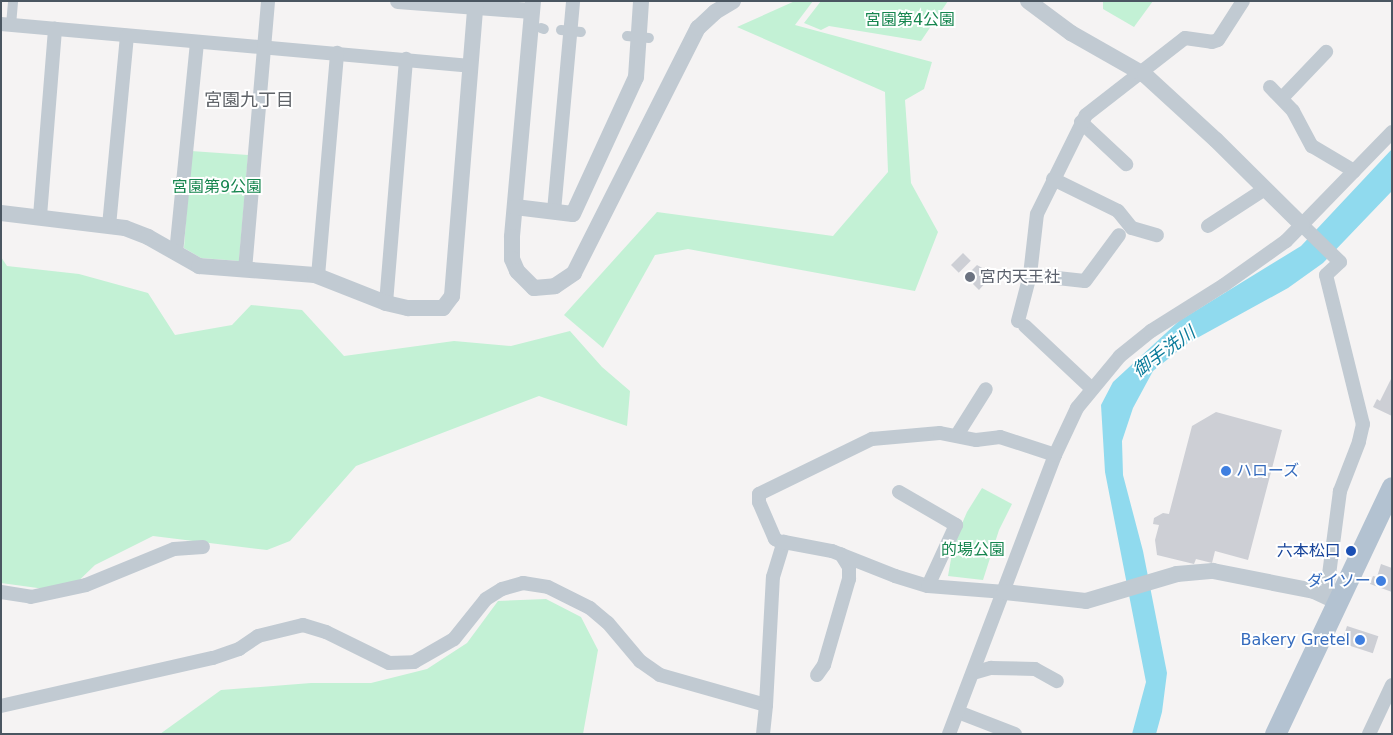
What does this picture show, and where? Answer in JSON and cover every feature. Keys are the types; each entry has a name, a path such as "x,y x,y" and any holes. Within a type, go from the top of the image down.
{"main road":[{"path":"1280,731 1334,599 1387,508 1392,487"}],"street":[{"path":"14,1 6,24 470,66"},
{"path":"245,270 268,1"},
{"path":"398,1 474,7 532,6 512,259 517,271 534,288 564,282 574,273 608,209 685,41 715,12 733,1"},
{"path":"554,211 573,1"},
{"path":"515,207 574,214 636,77 641,1"},
{"path":"1028,1 1071,33 1138,71 1216,140 1305,228 1335,254 1340,262 1326,275 1363,424 1359,442 1340,491 1328,582 1334,599"},
{"path":"1092,388 1021,324 1030,275 1037,214 1081,122 1099,103 1138,71 1185,38 1212,42 1218,40 1243,1"},
{"path":"1,213 40,216 109,226 148,237 199,266 318,276 386,303 408,308 443,308 452,296 474,7"},
{"path":"40,216 55,29"},
{"path":"109,226 127,36"},
{"path":"176,254 197,42"},
{"path":"1282,98 1326,52"},
{"path":"318,276 337,53"},
{"path":"386,303 406,60"},
{"path":"1270,87 1293,111 1312,146 1354,171"},
{"path":"1081,122 1126,164"},
{"path":"949,734 1005,592 1055,455 1077,408 1120,356 1151,331 1224,285 1305,228 1354,171 1392,132"},
{"path":"1053,179 1118,211 1132,228 1157,235"},
{"path":"1208,226 1265,188"},
{"path":"1030,275 1085,281 1119,235"},
{"path":"957,435 986,389"},
{"path":"1055,455 1000,437 976,440 957,435 932,433 872,439 763,491 758,502 775,539 782,543 841,554 928,586 1005,592 1078,602 1154,580 1195,572 1231,572 1334,599"},
{"path":"899,492 956,525 928,586"},
{"path":"763,734 773,577 782,543"},
{"path":"1,592 19,598 40,595 112,576 174,550 203,548"},
{"path":"817,675 824,665 849,579 848,567 841,554"},
{"path":"1,706 213,658 239,649 258,636 303,625 326,632 389,663 414,662 454,639 486,599 502,589 523,583 548,588 590,608 608,623 640,660 660,675 766,705"},
{"path":"973,673 991,668 1035,670 1057,680"},
{"path":"1369,734 1392,685"},
{"path":"958,712 1015,734"}],"green space":[{"path":"795,1 813,1 795,25 932,62 924,89 905,100 911,183 938,232 915,291 688,249 655,255 603,348 564,315 657,212 833,236 888,172 885,92 737,27"},
{"name":"宮園第4公園","path":"821,1 948,1 921,41 829,26 821,30 804,23"},
{"path":"1103,1 1153,1 1134,27 1103,9"},
{"name":"宮園第9公園","path":"191,151 248,155 239,261 201,258 184,248"},
{"path":"1,257 7,266 79,274 148,293 175,335 232,325 251,305 302,310 344,356 454,341 511,346 570,331 602,367 630,391 627,426 539,396 356,466 290,541 267,550 153,536 95,565 67,592 1,583"},
{"name":"的場公園","path":"982,488 1012,504 999,530 983,580 948,576 954,542 967,512"},
{"path":"546,599 581,617 598,650 583,734 160,734 221,690 311,683 371,683 427,669 467,643 498,601"}],"water":[{"name":"御手洗川","path":"1392,149 1392,191 1323,263 1288,288 1188,343 1153,371 1133,408 1122,441 1123,475 1143,551 1167,673 1162,712 1156,734 1132,734 1146,682 1105,472 1101,405 1113,382 1179,321 1301,246"}],"building":[{"path":"963,253 971,261 959,273 951,265"},
{"path":"977,265 993,274 979,290 973,284 976,279 969,273"},
{"path":"1392,377 1392,416 1373,407 1377,399 1380,401"},
{"name":"ハローズ","path":"1216,412 1282,430 1248,560 1215,551 1212,563 1196,559 1194,564 1157,555 1155,540 1159,525 1153,524 1154,518 1163,513 1169,514 1192,426"},
{"name":"ダイソー","path":"1381,564 1392,568 1392,592 1370,584 1373,576 1377,577"},
{"name":"Bakery Gretel","path":"1347,626 1378,636 1373,653 1341,643"}],"place":[{"name":"宮内天王社","path":"970,277"},
{"name":"ハローズ","path":"1226,471"},
{"name":"六本松口","path":"1351,551"},
{"name":"ダイソー","path":"1381,581"},
{"name":"Bakery Gretel","path":"1360,640"}],"district":[{"name":"宮園九丁目","path":"249,100"}]}
